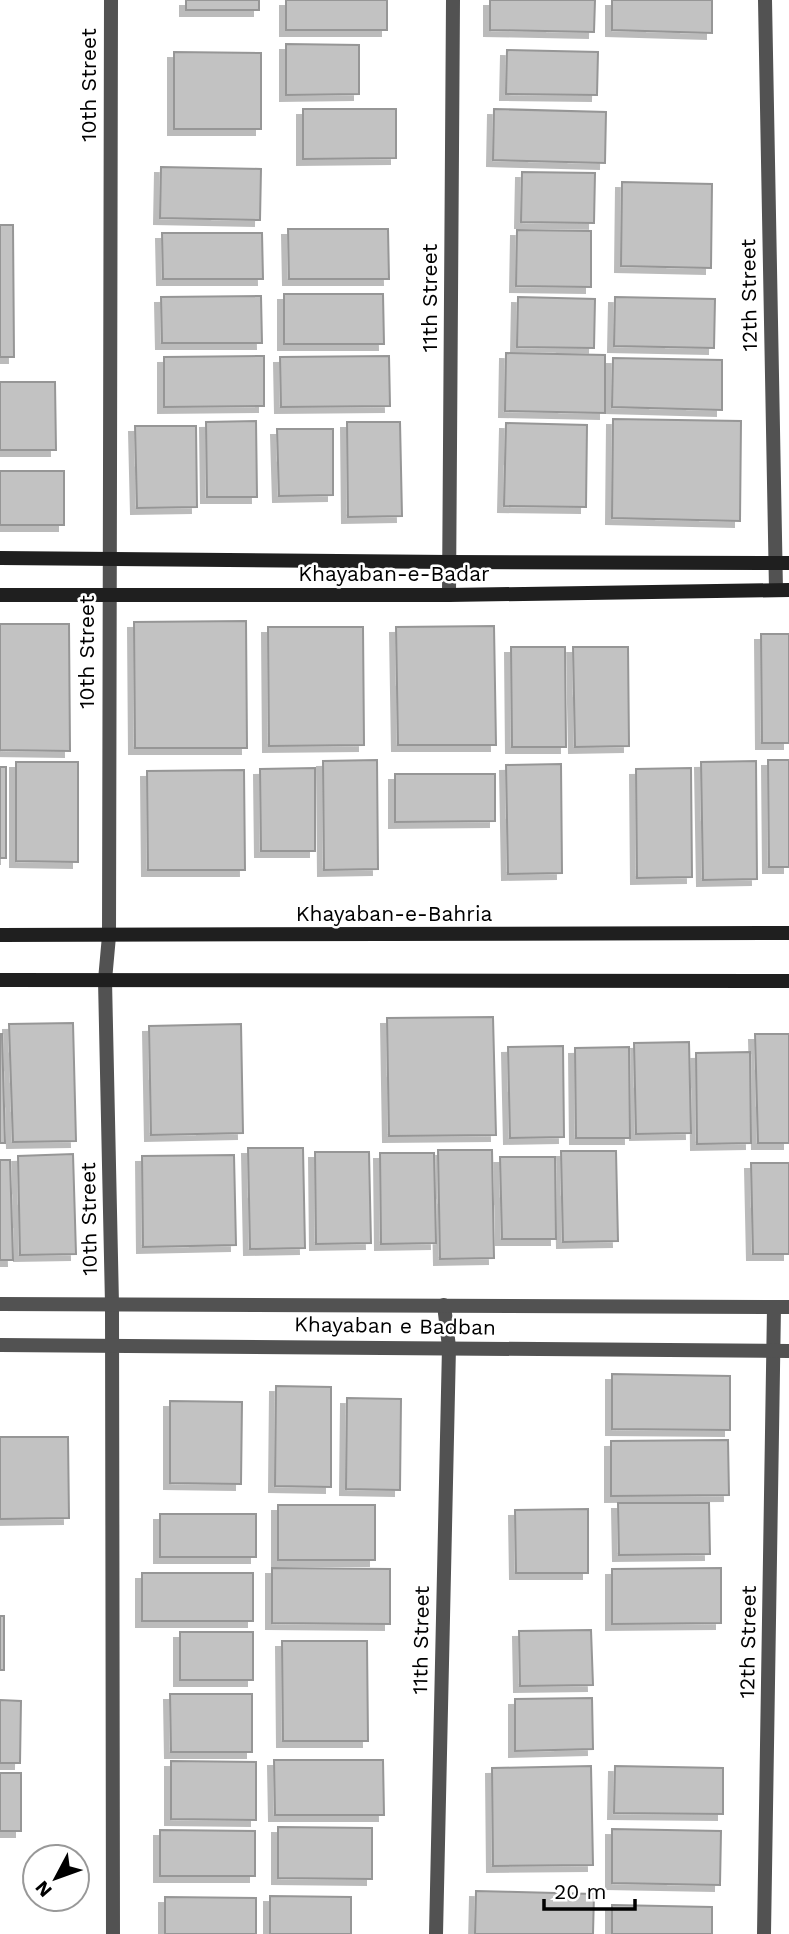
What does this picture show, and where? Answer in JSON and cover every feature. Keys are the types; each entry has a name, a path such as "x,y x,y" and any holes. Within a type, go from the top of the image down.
{"main road":[{"name":"Khayaban-e-Badar","path":"0,558 782,563"},
{"name":"Khayaban-e-Badar","path":"0,595 449,595 783,590"},
{"name":"Khayaban-e-Bahria","path":"0,935 789,933"},
{"path":"0,980 789,981"}],"street":[{"name":"10th Street","path":"111,0 108,936 105,979 112,1345"},
{"name":"11th Street","path":"449,595 453,0"},
{"name":"12th Street","path":"765,0 783,590"},
{"name":"Khayaban e Badban","path":"0,1304 789,1307"},
{"name":"11th Street","path":"436,1934 449,1347 444,1305"},
{"name":"12th Street","path":"764,1934 774,1307"},
{"name":"Khayaban e Badban","path":"0,1345 789,1350"},
{"path":"112,1345 113,1934"}],"building":[{"path":"186,0 259,0 259,10 186,10"},
{"path":"286,0 387,0 387,30 286,30"},
{"path":"490,0 595,0 594,32 490,30"},
{"path":"612,0 712,0 712,33 612,30"},
{"path":"286,44 359,45 359,94 286,95"},
{"path":"507,50 598,52 597,95 506,94"},
{"path":"174,52 261,53 261,129 174,129"},
{"path":"303,109 396,109 396,158 303,159"},
{"path":"494,109 606,112 605,163 493,160"},
{"path":"161,167 261,169 260,220 160,218"},
{"path":"522,172 595,173 594,223 521,222"},
{"path":"622,182 712,184 711,268 621,266"},
{"path":"0,225 13,225 14,357 0,357"},
{"path":"288,229 388,229 389,279 289,279"},
{"path":"517,230 591,231 591,287 516,286"},
{"path":"162,233 262,233 263,279 163,279"},
{"path":"284,294 383,294 384,344 284,344"},
{"path":"261,296 262,343 162,343 161,297"},
{"path":"518,297 595,299 594,348 517,347"},
{"path":"615,297 715,299 714,348 614,346"},
{"path":"506,353 605,355 605,413 505,411"},
{"path":"264,356 264,406 164,407 164,357"},
{"path":"389,356 390,406 281,407 280,357"},
{"path":"613,358 722,360 722,410 612,407"},
{"path":"0,382 55,382 56,450 0,450"},
{"path":"613,419 741,421 740,521 612,518"},
{"path":"256,421 257,497 207,497 206,422"},
{"path":"347,422 400,422 402,516 348,517"},
{"path":"506,423 587,425 586,507 504,506"},
{"path":"135,426 196,426 197,507 137,508"},
{"path":"277,429 333,429 333,495 279,496"},
{"path":"0,471 64,471 64,525 0,525"},
{"path":"246,621 247,748 135,748 134,622"},
{"path":"0,624 69,624 70,751 0,750"},
{"path":"494,626 496,745 398,745 396,627"},
{"path":"268,627 363,627 364,745 269,746"},
{"path":"761,634 789,634 789,743 762,743"},
{"path":"511,647 565,647 566,747 512,747"},
{"path":"573,647 628,647 629,746 575,747"},
{"path":"377,760 378,869 324,870 323,761"},
{"path":"768,760 789,760 789,867 769,867"},
{"path":"756,761 757,879 703,880 701,762"},
{"path":"16,762 78,762 78,862 16,861"},
{"path":"561,764 562,873 508,874 506,765"},
{"path":"0,767 6,767 6,858 0,858"},
{"path":"315,768 315,851 261,851 260,769"},
{"path":"691,768 692,877 637,878 636,769"},
{"path":"244,770 245,870 148,870 147,771"},
{"path":"395,774 495,774 495,821 395,822"},
{"path":"493,1017 496,1135 389,1136 387,1018"},
{"path":"73,1023 76,1141 13,1142 9,1024"},
{"path":"241,1024 243,1133 151,1135 149,1026"},
{"path":"2,1034 5,1143 0,1143"},
{"path":"755,1034 789,1034 789,1143 758,1143"},
{"path":"689,1042 691,1133 636,1134 634,1043"},
{"path":"563,1046 564,1137 510,1138 508,1047"},
{"path":"629,1047 630,1138 576,1138 575,1048"},
{"path":"750,1052 751,1143 697,1144 696,1053"},
{"path":"248,1148 303,1148 305,1248 250,1249"},
{"path":"438,1150 492,1150 494,1258 440,1259"},
{"path":"561,1151 616,1151 618,1241 563,1242"},
{"path":"315,1152 369,1152 371,1243 316,1244"},
{"path":"380,1153 434,1153 436,1243 381,1244"},
{"path":"73,1154 76,1254 20,1255 18,1156"},
{"path":"234,1155 236,1245 143,1247 142,1156"},
{"path":"500,1157 555,1157 556,1239 502,1239"},
{"path":"0,1160 10,1160 13,1260 0,1260"},
{"path":"751,1163 789,1163 789,1254 753,1254"},
{"path":"612,1374 730,1376 730,1430 612,1429"},
{"path":"276,1386 331,1387 331,1487 275,1486"},
{"path":"347,1398 401,1399 400,1490 346,1489"},
{"path":"170,1401 242,1402 241,1484 170,1483"},
{"path":"0,1437 68,1437 69,1518 0,1519"},
{"path":"728,1440 729,1495 611,1496 611,1441"},
{"path":"618,1503 709,1503 710,1554 619,1555"},
{"path":"278,1505 375,1505 375,1560 278,1560"},
{"path":"588,1509 588,1573 516,1573 515,1510"},
{"path":"160,1514 256,1514 256,1557 160,1557"},
{"path":"272,1568 390,1569 390,1624 272,1623"},
{"path":"721,1568 721,1623 612,1624 612,1569"},
{"path":"142,1573 253,1573 253,1621 142,1621"},
{"path":"0,1616 4,1616 4,1670 0,1670"},
{"path":"591,1630 593,1685 520,1686 519,1631"},
{"path":"180,1632 253,1632 253,1680 180,1680"},
{"path":"282,1641 367,1641 368,1741 283,1741"},
{"path":"170,1694 252,1694 252,1752 171,1752"},
{"path":"592,1698 593,1749 515,1751 515,1699"},
{"path":"0,1700 21,1701 20,1763 0,1763"},
{"path":"274,1760 383,1760 384,1815 275,1815"},
{"path":"171,1761 256,1762 256,1820 171,1819"},
{"path":"591,1766 593,1865 493,1866 492,1768"},
{"path":"615,1766 723,1768 723,1814 614,1813"},
{"path":"0,1773 21,1773 21,1831 0,1831"},
{"path":"278,1827 372,1828 372,1879 278,1878"},
{"path":"612,1829 721,1831 720,1885 612,1883"},
{"path":"160,1830 255,1831 255,1876 160,1876"},
{"path":"476,1891 594,1894 593,1934 475,1934"},
{"path":"270,1896 351,1897 351,1934 270,1934"},
{"path":"165,1897 256,1898 256,1934 165,1934"},
{"path":"612,1905 712,1907 712,1934 612,1934"}]}
